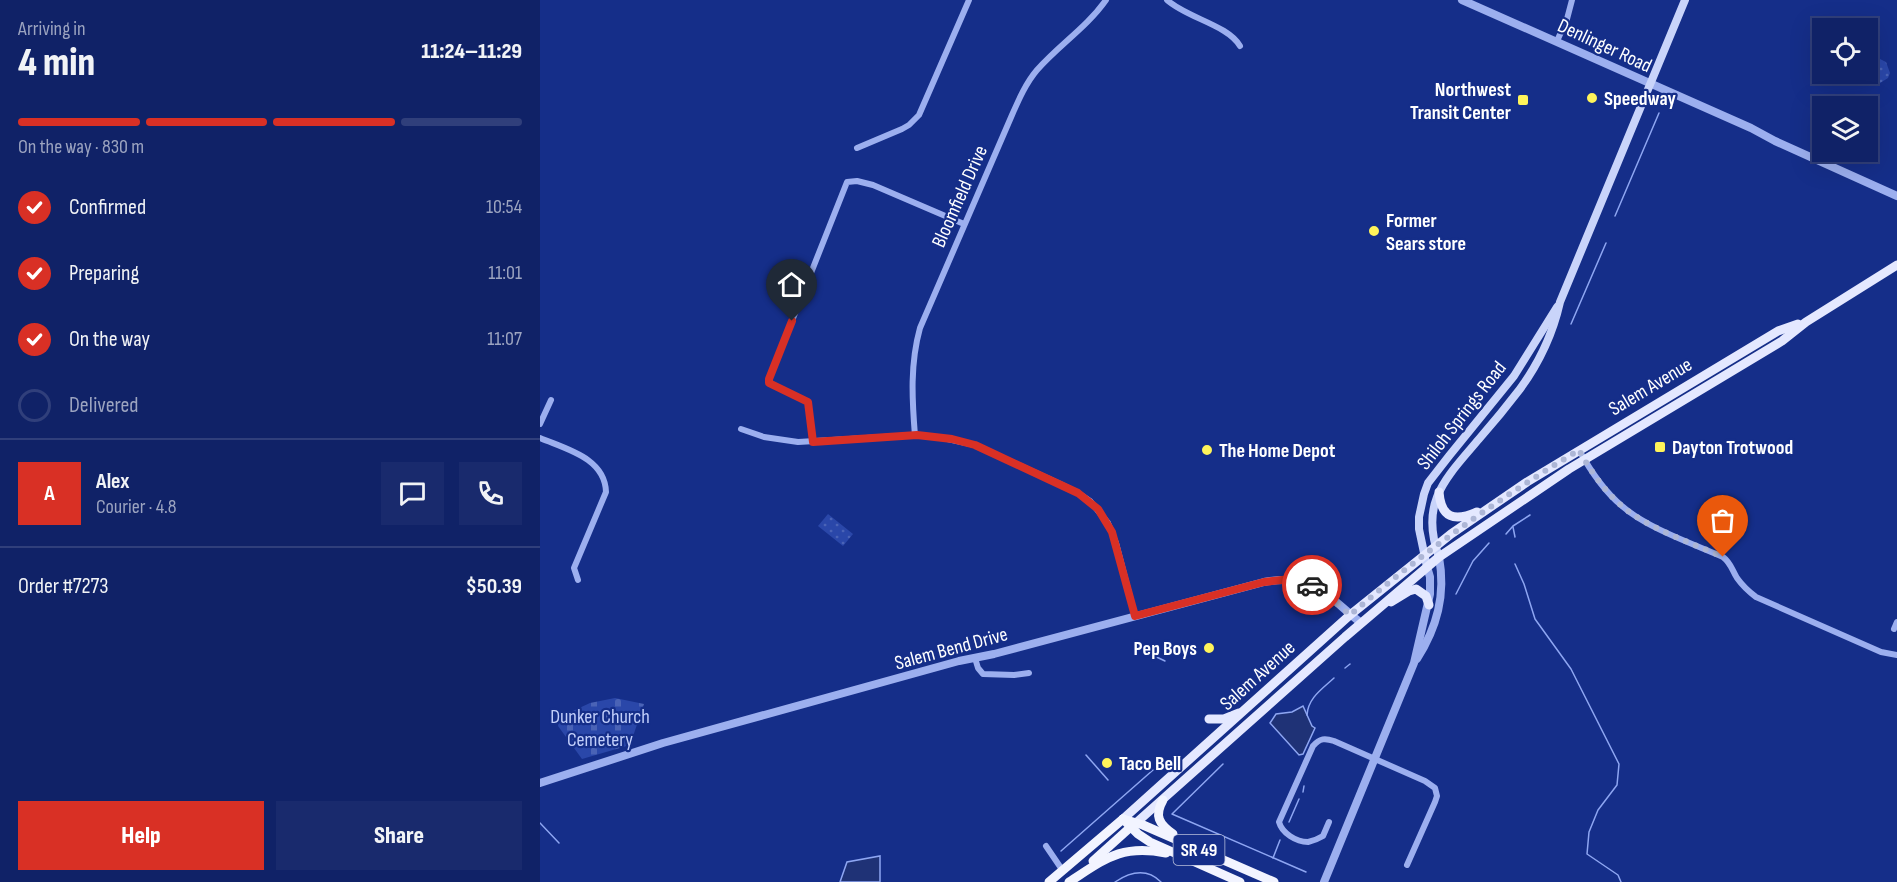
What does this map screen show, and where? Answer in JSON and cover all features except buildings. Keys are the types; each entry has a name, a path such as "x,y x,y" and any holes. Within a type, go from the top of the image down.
{"highway":[{"path":"1163,800 1159,807 1158,819 1166,829 1184,843"},
{"path":"1124,819 1150,842 1183,857"},
{"name":"Salem Avenue","path":"1049,882 1124,819"},
{"name":"Salem Avenue","path":"1069,882 1133,825"},
{"name":"SR 49","path":"1133,825 1184,843 1274,882"},
{"name":"SR 49","path":"1069,882 1112,855 1124,851 1142,850 1183,857 1240,882"}],"main road":[{"name":"Shiloh Springs Road","path":"1439,557 1432,540 1432,515 1439,492 1452,469 1494,422 1536,366 1556,322 1560,302 1684,0"},
{"name":"Salem Avenue","path":"1133,825 1380,606 1439,557 1533,492 1782,341 1806,322 1897,265"},
{"name":"Shiloh Springs Road","path":"1427,567 1419,529 1419,517 1428,483 1514,376 1560,302"},
{"name":"Salem Avenue","path":"1124,819 1350,615 1490,506 1774,334 1806,322"},
{"path":"1716,381 1727,371 1759,351 1774,334"},
{"path":"1533,492 1579,450"},
{"path":"1439,492 1442,509 1453,517 1471,515 1490,506"},
{"path":"1380,606 1416,590 1426,596 1429,605"},
{"path":"1209,719 1224,719 1244,711"}],"street":[{"path":"857,148 903,129 919,115 969,0"},
{"name":"Bloomfield Drive","path":"915,436 912,388 916,344 926,313 964,224 1030,79 1106,0"},
{"path":"1167,0 1180,11 1227,32 1240,46"},
{"name":"Denlinger Road","path":"1462,0 1741,123 1775,141 1897,196"},
{"path":"1557,41 1567,19 1572,0"},
{"path":"813,442 808,402 769,383 769,379 848,182 856,181 873,185 964,224"},
{"path":"540,424 551,400"},
{"path":"741,429 777,440 813,442 915,436 944,438 975,445 1068,488 1090,501 1103,516 1112,532 1135,616"},
{"path":"540,438 586,458 600,471 605,481 606,492 574,568 578,580"},
{"path":"1579,450 1606,490 1622,506 1641,520 1723,557 1732,566 1742,584 1756,597 1881,652 1897,655"},
{"name":"Shiloh Springs Road","path":"1414,663 1427,643 1438,616 1442,587 1439,557"},
{"name":"Shiloh Springs Road","path":"1324,882 1414,663 1429,605 1430,577 1427,567"},
{"name":"Salem Bend Drive","path":"540,783 654,746 1264,582 1291,579 1316,587 1361,623"},
{"path":"1894,629 1897,622"},
{"path":"975,658 983,674 1029,673"},
{"path":"1329,822 1323,836 1310,842 1291,837 1279,826 1284,809 1313,746 1317,741 1327,739 1425,781 1437,792 1435,802 1407,865"},
{"path":"1046,846 1063,871"}],"green space":[{"path":"1878,58 1886,62 1890,73 1888,78 1877,85 1875,84 1878,84"},
{"path":"828,514 853,534 843,546 818,526"},
{"name":"Dunker Church Cemetery","path":"615,698 644,704 630,745 582,759 558,726 560,717 590,703"}],"shaded area":[{"path":"1303,706 1315,728 1303,754 1299,755 1270,723 1276,714 1292,712"},
{"path":"880,856 880,882 840,882 847,862"}],"waterway":[{"path":"1615,216 1659,113"},
{"path":"1571,324 1606,243"},
{"path":"1506,534 1513,526 1530,515"},
{"path":"1513,527 1515,537"},
{"path":"1456,594 1473,561 1489,543"},
{"path":"1515,564 1535,619 1571,669 1619,764 1617,785 1598,810 1589,832 1587,854 1618,875 1621,882"},
{"path":"1148,653 1165,661"},
{"path":"1345,668 1350,664"},
{"path":"1307,715 1313,699 1334,678"},
{"path":"1234,691 1242,696"},
{"path":"1086,755 1108,780"},
{"path":"1223,764 1172,814 1306,872"},
{"path":"1061,851 1153,770"},
{"path":"1303,792 1304,786"},
{"path":"1289,822 1299,799"},
{"path":"540,823 559,843"},
{"path":"1273,858 1280,840"},
{"path":"1115,882 1138,873 1150,875 1161,882"}],"way so far":[{"path":"1312,585 1334,600 1350,615 1479,514 1579,450 1606,490 1631,514 1648,524 1723,557"}],"place":[{"name":"Speedway","path":"1592,98"},
{"name":"Northwest Transit Center","path":"1523,100"},
{"name":"Former Sears store","path":"1374,231"},
{"name":"Dayton Trotwood","path":"1660,447"},
{"name":"The Home Depot","path":"1207,450"},
{"name":"Pep Boys","path":"1209,648"},
{"name":"Taco Bell","path":"1107,763"}],"route":[{"path":"792,321 769,383 808,402 813,442 917,435 952,439 975,445 1078,493 1098,509 1108,523 1116,543 1135,616 1279,579 1299,580 1312,585"}]}
